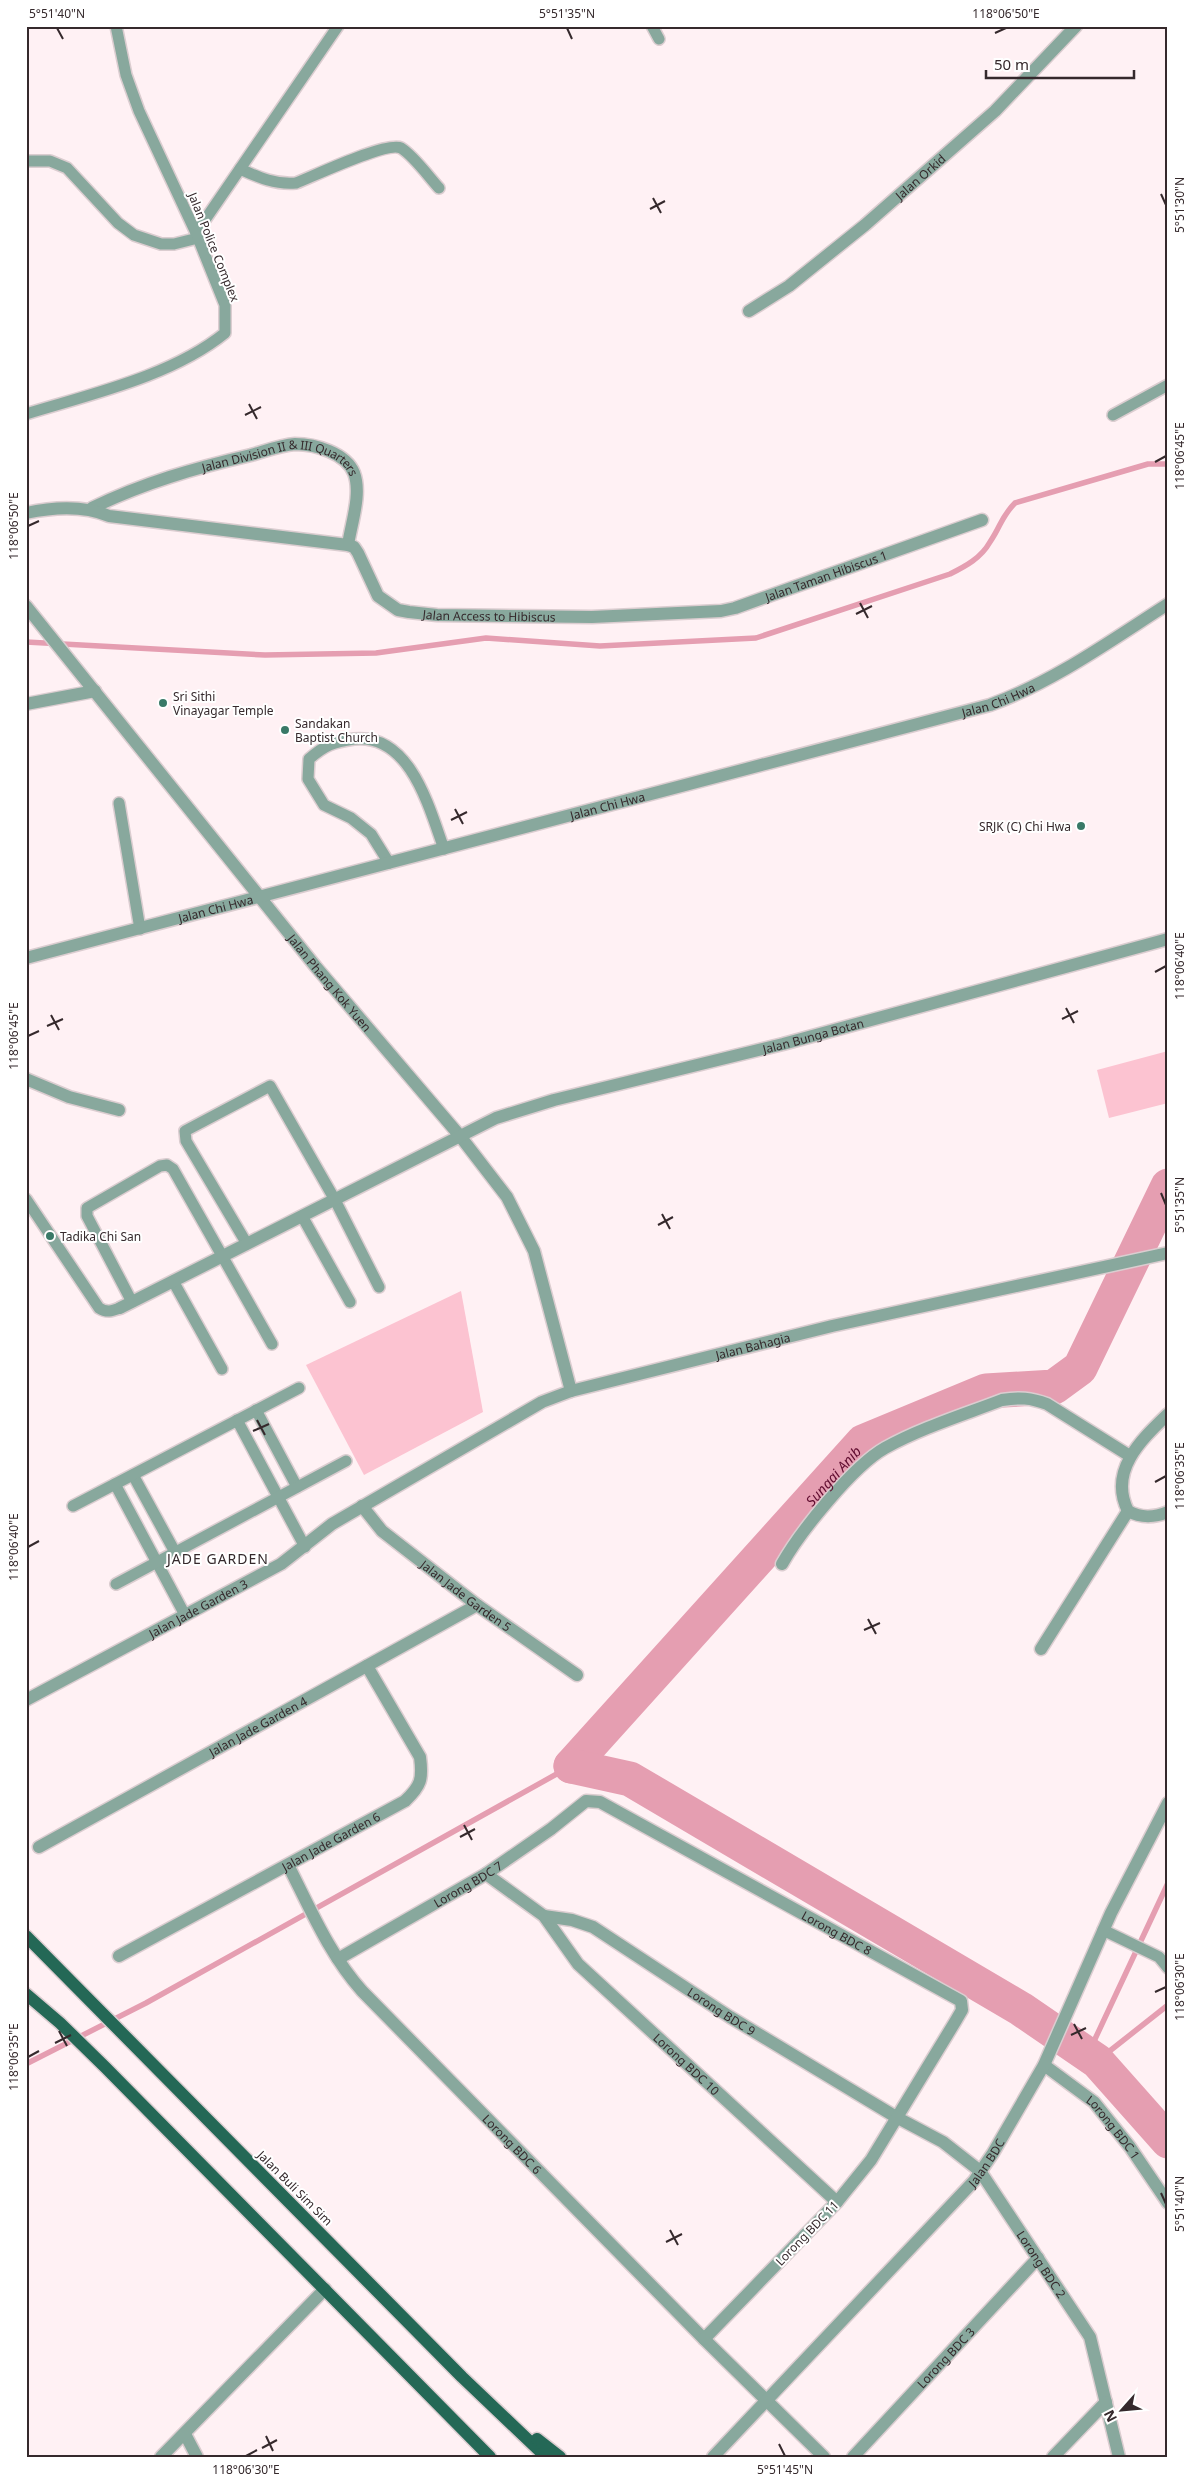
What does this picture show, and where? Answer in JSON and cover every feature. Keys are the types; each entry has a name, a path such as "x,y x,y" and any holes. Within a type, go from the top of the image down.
{"main road":[{"name":"Jalan Buli Sim Sim","path":"26,1936 546,2457"},
{"path":"26,1994 60,2023 105,2067 490,2457"},
{"path":"498,2411 560,2457"}],"street":[{"name":"Jalan Orkid","path":"749,311 789,286 908,187 995,111 1076,26"},
{"name":"Jalan Division II & III Quarters","path":"26,514 59,508 92,508 141,486 191,469 295,444 320,448 341,457 354,472 356,491 348,545 109,516 92,508"},
{"name":"Jalan Taman Hibiscus 1","path":"667,613 735,608 982,520"},
{"name":"Jalan Access to Hibiscus","path":"348,545 354,547 358,553 378,596 398,610 437,615 592,617 667,613"},
{"name":"Jalan Chi Hwa","path":"26,958 990,705 1019,694 1067,670 1168,604"},
{"name":"Jalan Phang Kok Yuen","path":"30,610 316,967 460,1136 507,1197 528,1234 534,1251 572,1391"},
{"path":"26,704 95,691"},
{"name":"Jalan Bunga Botan","path":"120,1308 496,1118 554,1100 783,1044 1168,939"},
{"path":"26,1079 69,1097 120,1110"},
{"name":"Jalan Bahagia","path":"362,1506 542,1402 572,1391 832,1326 1162,1255"},
{"path":"782,1564 794,1543 813,1519 870,1457 899,1441 1002,1400 1016,1397 1032,1399 1047,1404 1130,1456"},
{"path":"1168,1414 1142,1439 1130,1456 1122,1475 1121,1489 1128,1511 1137,1516 1151,1517 1168,1512"},
{"name":"Jalan Jade Garden 3","path":"26,1700 281,1564 332,1524 362,1506"},
{"name":"Jalan Jade Garden 5","path":"362,1506 382,1531 477,1605 577,1675"},
{"path":"1041,1649 1128,1511"},
{"name":"Jalan Jade Garden 4","path":"39,1847 477,1605"},
{"name":"Jalan Jade Garden 6","path":"120,1956 405,1801 418,1789 422,1773 420,1757 367,1666"},
{"name":"Lorong BDC 7","path":"338,1959 486,1874 551,1829 578,1806 593,1800"},
{"name":"Lorong BDC 8","path":"593,1800 618,1811 961,2001 962,2010 896,2117"},
{"name":"Jalan BDC","path":"713,2457 980,2171 1044,2065 1103,1930 1168,1803"},
{"name":"Lorong BDC 6","path":"288,1865 319,1928 348,1975 381,2012 704,2340 824,2457"},
{"path":"486,1874 544,1916"},
{"name":"Lorong BDC 9","path":"544,1916 572,1920 592,1926 730,2017 896,2117"},
{"name":"Lorong BDC 10","path":"544,1916 578,1964 837,2202"},
{"name":"Lorong BDC 1","path":"1044,2065 1094,2102 1130,2146 1168,2203"},
{"name":"Lorong BDC 2","path":"896,2117 943,2142 980,2171 1090,2337 1119,2457"},
{"name":"Lorong BDC 11","path":"704,2340 837,2202 871,2160 896,2117"},
{"name":"Lorong BDC 3","path":"853,2457 1038,2258"},
{"path":"161,2457 325,2289"},
{"path":"1053,2457 1106,2402"},
{"path":"185,2434 196,2457"}],"lane":[{"name":"Jalan Police Complex","path":"26,414 155,372 210,345 225,332 225,305 197,235 139,111 126,75 116,26"},
{"path":"26,161 50,160 67,168 118,223 134,236 161,244 174,244 197,235 338,26"},
{"path":"652,26 659,39"},
{"path":"240,169 261,179 285,184 296,183 390,146 401,148 439,188"},
{"path":"1112,415 1168,385"},
{"path":"389,863 371,834 351,818 324,805 308,779 309,759 324,746 365,738 381,741 395,750 426,799 444,849"},
{"path":"119,803 140,929"},
{"path":"247,1244 186,1141 185,1131 270,1086 335,1200 379,1287"},
{"path":"132,1302 86,1216 87,1208 160,1166 167,1165 173,1169 221,1257 272,1344"},
{"path":"26,1199 99,1308 105,1311 112,1311 120,1308"},
{"path":"302,1216 350,1302"},
{"path":"173,1281 222,1369"},
{"path":"73,1506 299,1388"},
{"path":"256,1410 297,1487"},
{"path":"237,1420 305,1547"},
{"path":"116,1584 346,1461"},
{"path":"133,1475 175,1552"},
{"path":"115,1484 185,1615"},
{"path":"1103,1930 1159,1957 1168,1968"}],"shaded area":[{"path":"1168,1051 1168,1103 1109,1118 1097,1070"},
{"path":"461,1291 483,1412 364,1475 306,1365"}],"waterway":[{"path":"26,642 265,655 376,653 486,638 600,646 756,638 956,571 982,553 1015,503 1148,464 1168,464"},
{"name":"Sungai Anib","path":"571,1766 863,1442 986,1391 1054,1387 1080,1368 1168,1186"},
{"path":"26,2064 146,2003 571,1766"},
{"path":"571,1766 630,1779 1021,2009 1097,2061 1168,2141"},
{"path":"1088,2054 1168,1883"},
{"path":"1097,2061 1168,2005"}],"place":[{"name":"Sri Sithi Vinayagar Temple","path":"163,703"},
{"name":"Sandakan Baptist Church","path":"285,730"},
{"name":"SRJK (C) Chi Hwa","path":"1081,826"},
{"name":"Tadika Chi San","path":"50,1236"}],"district":[{"name":"JADE GARDEN","path":"218,1558"}]}
